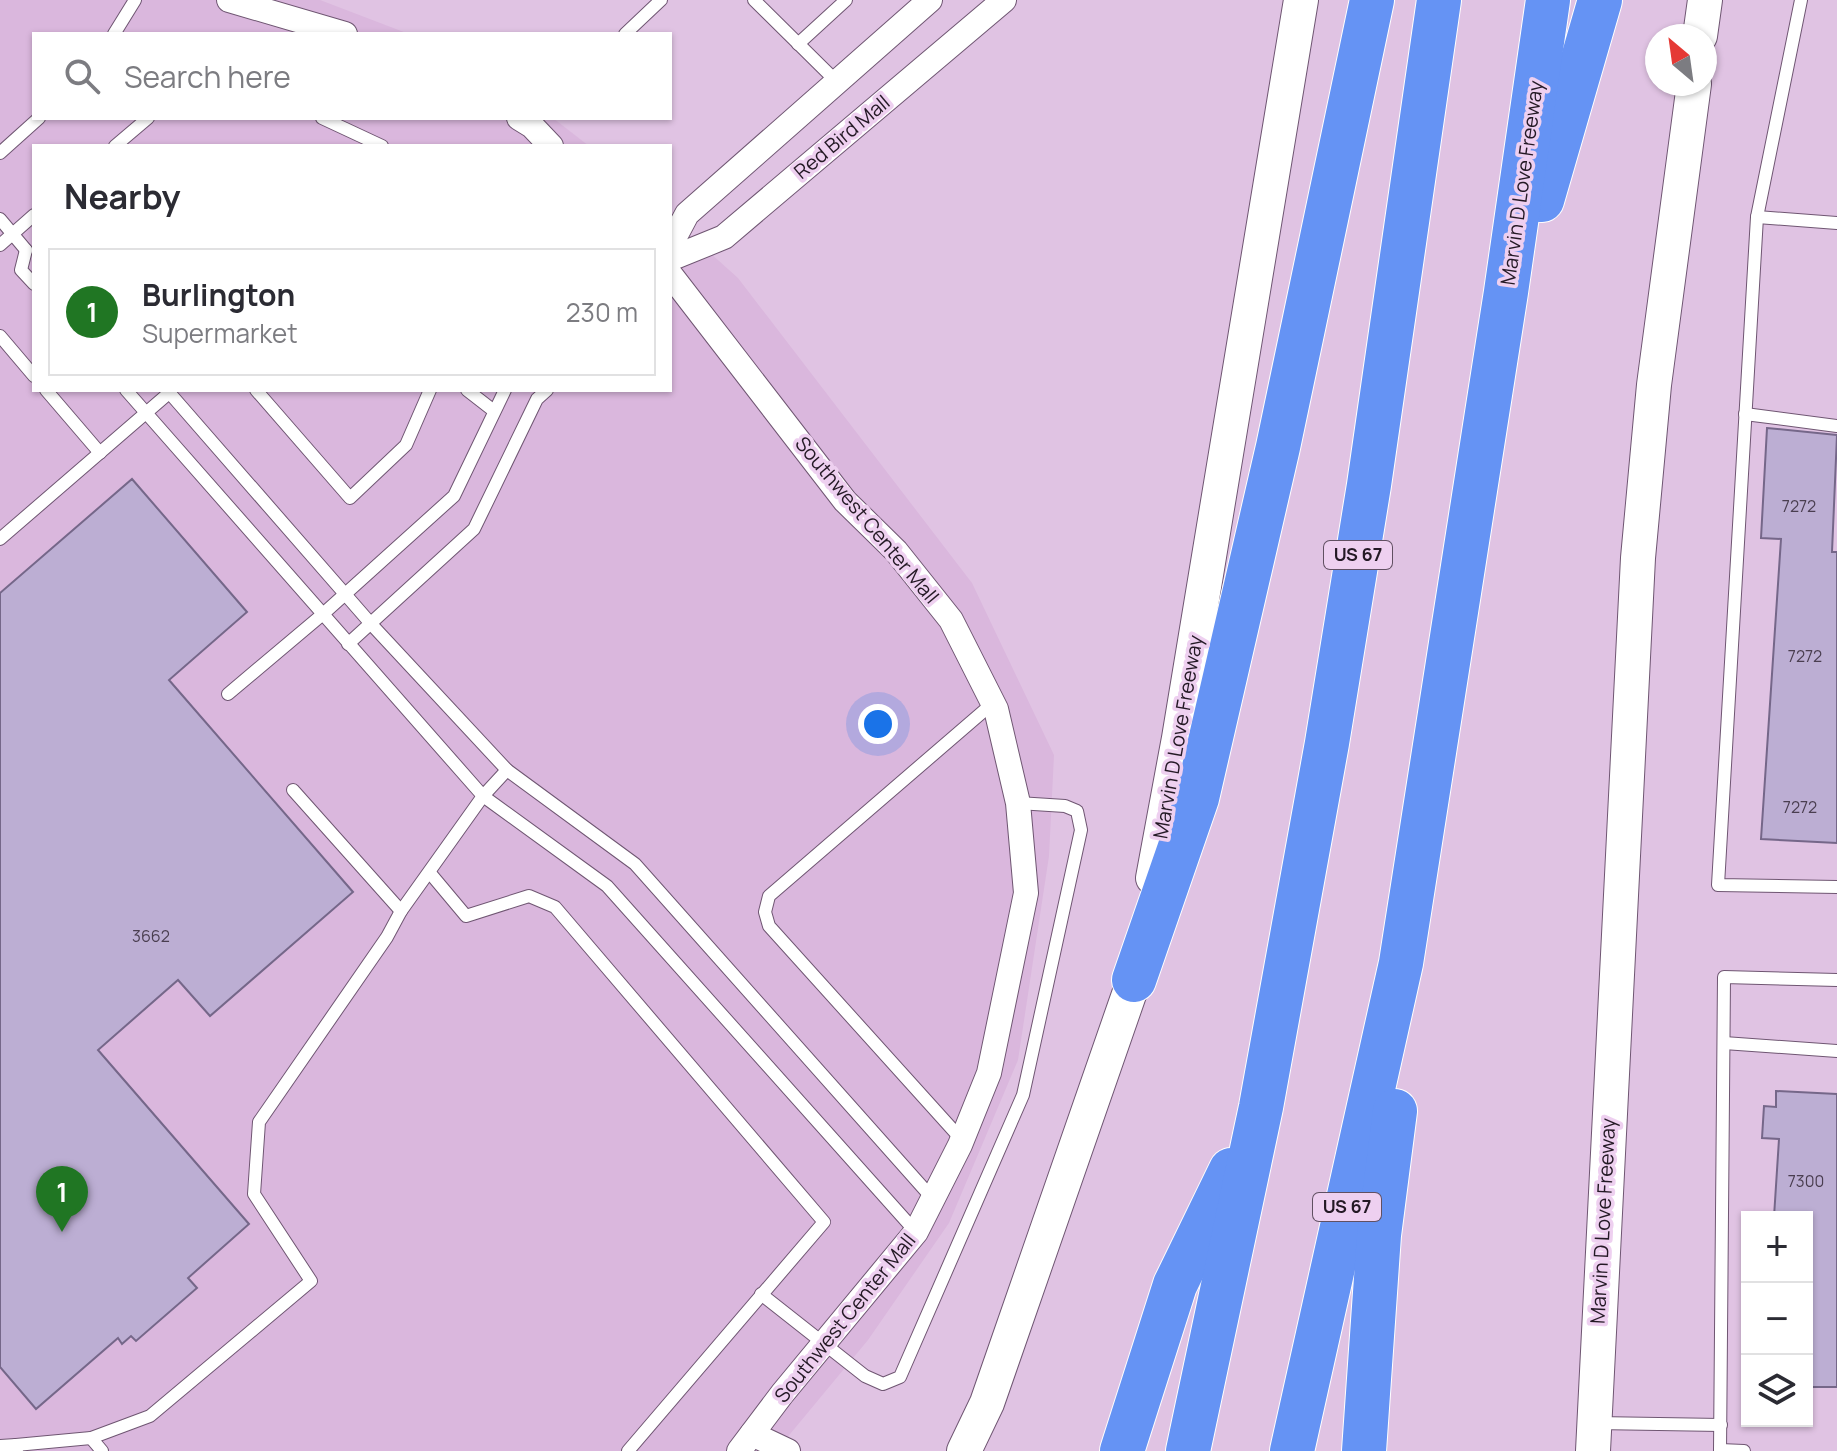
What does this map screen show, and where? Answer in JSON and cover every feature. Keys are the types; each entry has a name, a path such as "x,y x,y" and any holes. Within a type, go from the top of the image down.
{"highway":[{"path":"1134,980 1197,798 1278,447 1372,0"},
{"name":"US 67","path":"1188,1451 1261,1107 1327,743 1369,485 1439,0"},
{"name":"Marvin D Love Freeway","path":"1292,1451 1401,963 1506,292 1548,0"},
{"path":"1506,292 1542,202 1600,0"},
{"path":"1364,1451 1379,1235 1410,1012 1401,963"},
{"path":"1122,1451 1175,1285 1261,1107"}],"main road":[{"name":"Marvin D Love Freeway","path":"964,1451 987,1403 1134,980 1179,738 1301,0"},
{"path":"1702,24 1705,0"},
{"name":"Marvin D Love Freeway","path":"1594,1437 1638,558 1654,385 1692,96"}],"street":[{"path":"229,0 338,32"},
{"path":"672,242 687,214 930,0"},
{"name":"Red Bird Mall","path":"672,258 724,237 1004,0"},
{"path":"522,120 545,133"},
{"name":"Southwest Center Mall","path":"672,277 845,501 896,551 951,620 993,703 1018,803 1026,893 989,1073 962,1140 916,1232 746,1442 788,1451"}],"lane":[{"path":"115,32 135,0"},
{"path":"627,32 661,0"},
{"path":"754,0 837,82"},
{"path":"798,44 846,0"},
{"path":"1801,0 1757,217 1718,885 1837,887"},
{"path":"0,153 37,120"},
{"path":"117,144 146,120"},
{"path":"326,120 378,144"},
{"path":"0,245 32,217"},
{"path":"1757,217 1837,223"},
{"path":"0,219 30,250 21,270 32,282"},
{"path":"0,336 32,374"},
{"path":"48,392 100,453"},
{"path":"128,392 483,796 607,886 916,1232"},
{"path":"0,539 167,392"},
{"path":"169,392 372,625 507,770 635,864 933,1199"},
{"path":"258,392 350,498 406,445 429,392"},
{"path":"470,392 494,411"},
{"path":"228,694 323,614 454,496 504,392"},
{"path":"348,644 474,529 537,399 545,392"},
{"path":"1745,414 1837,426"},
{"path":"962,1140 769,926 765,912 769,896 993,703"},
{"path":"0,1446 17,1448 91,1438 150,1416 311,1281 254,1194 259,1122 387,937 401,911 483,796 507,770"},
{"path":"293,790 401,911"},
{"path":"761,1294 865,1376 883,1384 900,1377 1023,1095 1081,830 1077,811 1065,806 1018,803"},
{"path":"430,873 466,916 529,896 555,907 824,1222 628,1451"},
{"path":"1744,1451 1720,1450 1724,977 1837,980"},
{"path":"1724,1043 1837,1051"},
{"path":"1594,1437 1721,1425"},
{"path":"91,1438 102,1451"}],"shaded area":[{"path":"0,0 320,0 404,32 32,32 32,120 556,120 586,144 32,144 32,392 672,392 672,219 738,278 972,583 1054,755 1049,856 1018,1060 949,1223 868,1340 776,1451 0,1451"}],"building":[{"path":"1767,428 1837,435 1832,552 1837,552 1837,843 1761,839 1781,539 1761,538"},
{"path":"132,479 247,612 169,680 353,892 210,1016 178,980 98,1050 249,1224 188,1278 197,1288 136,1341 131,1336 122,1344 118,1338 36,1409 0,1367 0,593"},
{"path":"1776,1091 1837,1094 1837,1387 1813,1387 1813,1211 1774,1211 1779,1139 1762,1138 1764,1106 1776,1107"}],"place":[{"name":"Burlington","path":"62,1232"}]}
